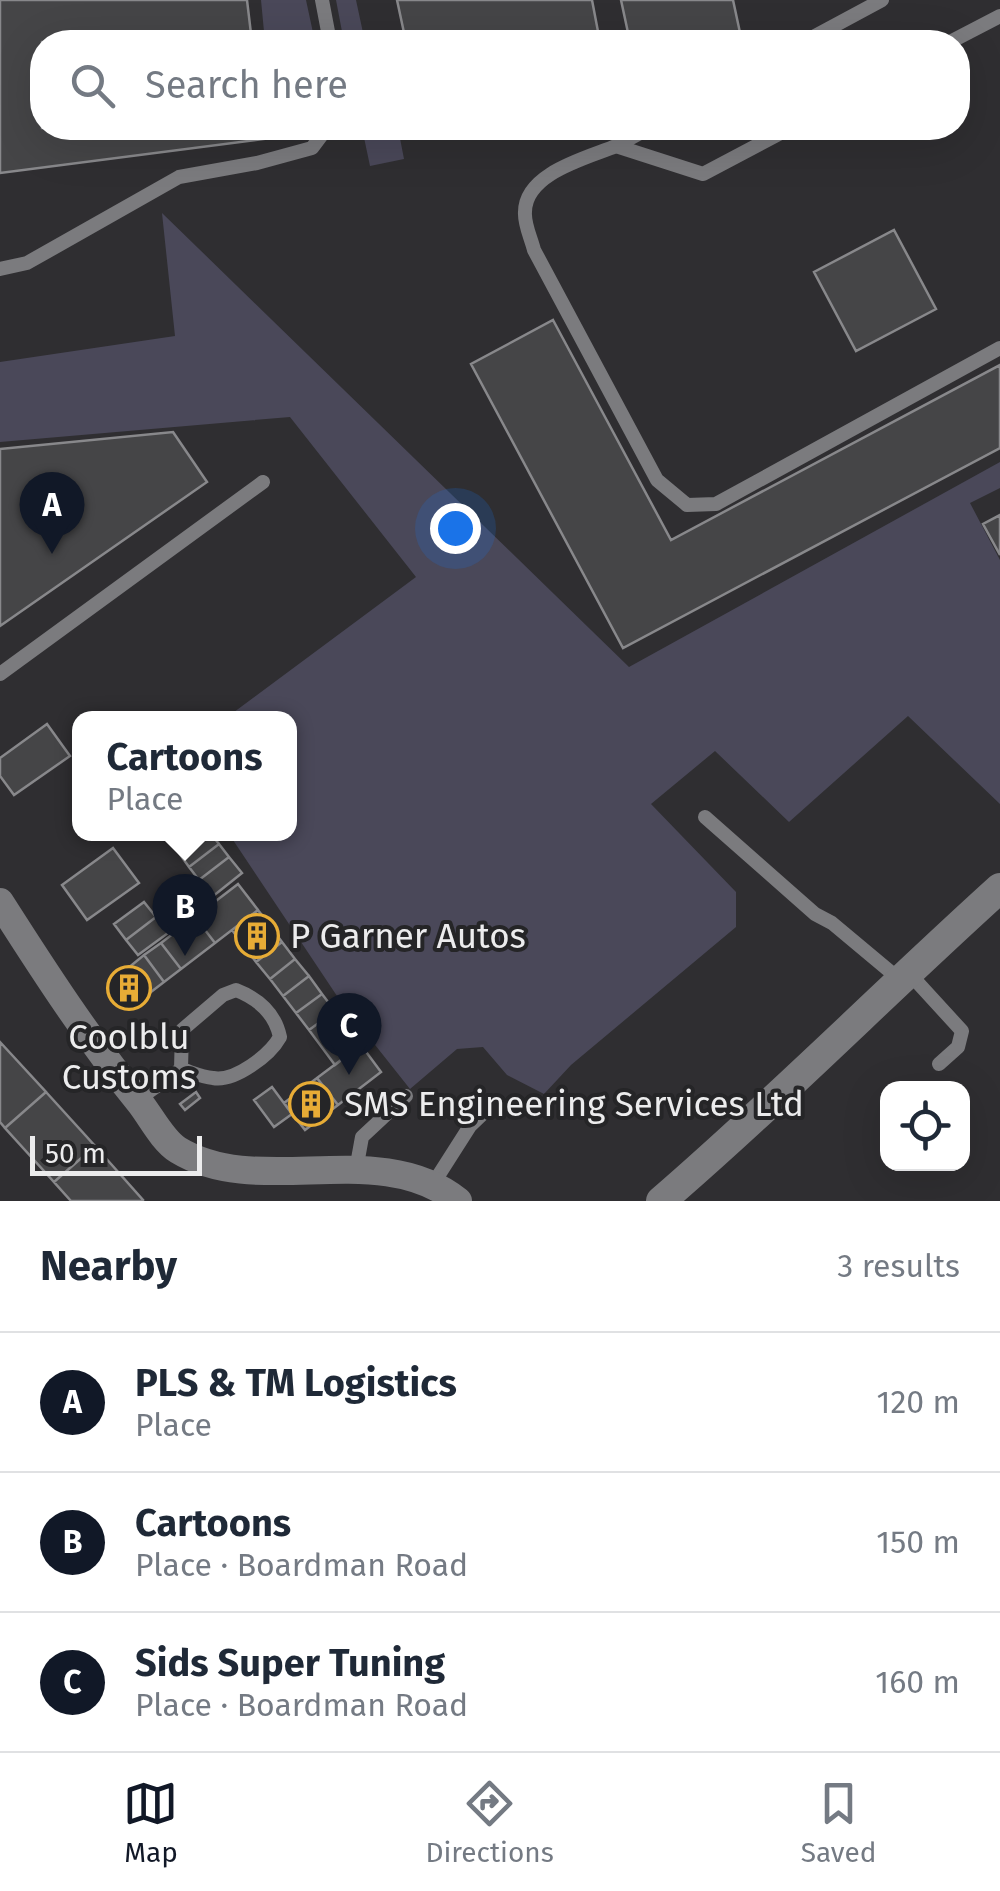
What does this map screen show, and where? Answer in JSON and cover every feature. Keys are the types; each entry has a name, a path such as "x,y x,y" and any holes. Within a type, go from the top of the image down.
{"street":[{"path":"660,1201 726,1145 1000,888"},
{"path":"0,902 86,1036 176,1149 224,1168 356,1170 418,1176 458,1201"}],"lane":[{"path":"322,0 328,30"},
{"path":"826,30 882,0"},
{"path":"970,32 1000,16"},
{"path":"0,269 27,264 179,177 257,164 312,148 318,140"},
{"path":"627,140 543,181 526,201 524,216 534,250 657,480 687,505 716,504 1000,348"},
{"path":"616,146 703,174 767,140"},
{"path":"0,674 262,482"},
{"path":"705,817 815,914 903,975 962,1031 958,1046 939,1064"},
{"path":"236,990 254,997 276,1020 280,1036 274,1048 236,1074 216,1080 181,1068 182,1030 223,995 236,990"},
{"path":"138,1100 181,1068"},
{"path":"356,1170 362,1136 406,1096"},
{"path":"433,1184 470,1126 493,1104"}],"shaded area":[{"path":"261,0 306,0 312,30 264,30"},
{"path":"336,0 356,0 362,30 342,30"},
{"path":"365,140 400,140 404,159 370,166"},
{"path":"162,213 629,667 1000,462 1000,488 970,503 1000,560 1000,804 908,716 789,822 715,751 651,804 736,892 736,927 571,1065 544,1094 507,1075 483,1047 457,1049 410,1089 341,1002 234,841 297,841 297,711 235,711 416,577 290,417 0,442 0,362 175,336"}],"building":[{"path":"0,0 247,0 251,30 30,30 30,140 256,140 0,173"},
{"path":"397,0 592,0 598,30 403,30"},
{"path":"621,0 733,0 739,30 627,30"},
{"path":"894,230 936,309 856,351 814,272"},
{"path":"553,320 671,540 1000,365 1000,448 623,648 471,364"},
{"path":"173,432 207,482 0,626 0,449"},
{"path":"1000,515 1000,555 983,524"},
{"path":"47,724 70,756 14,795 0,776 0,758"},
{"path":"195,841 219,844 189,867 179,853"},
{"path":"219,844 229,857 199,880 189,867"},
{"path":"113,848 139,883 87,920 62,885"},
{"path":"229,857 242,873 212,897 199,880"},
{"path":"238,884 258,910 215,943 195,917"},
{"path":"144,902 156,917 126,940 114,924"},
{"name":"P Garner Autos","path":"258,910 282,942 256,962 232,930"},
{"path":"156,917 168,933 138,955 126,940"},
{"path":"195,917 215,943 181,969 161,943"},
{"path":"282,942 295,959 270,979 256,962"},
{"path":"161,943 181,969 164,982 144,955"},
{"path":"144,955 164,982 147,995 127,969"},
{"path":"295,959 309,976 283,996 270,979"},
{"name":"Coolblu Customs","path":"127,969 147,995 130,1007 110,981"},
{"path":"309,976 322,994 296,1013 283,996"},
{"path":"322,994 335,1011 309,1030 296,1013"},
{"path":"335,1011 361,1045 335,1065 309,1030"},
{"path":"0,1042 46,1092 5,1128 0,1122"},
{"path":"361,1045 381,1072 338,1105 317,1078"},
{"name":"SMS Engineering Services Ltd","path":"317,1078 338,1105 305,1130 284,1103"},
{"path":"272,1087 292,1114 274,1127 254,1100"},
{"path":"46,1092 95,1146 54,1182 5,1128"},
{"path":"196,1092 200,1098 185,1110 180,1104"},
{"path":"95,1146 142,1201 71,1201 54,1182"}],"place":[{"name":"PLS & TM Logistics","path":"52,554"},
{"name":"P Garner Autos","path":"257,936"},
{"name":"Cartoons","path":"185,956"},
{"name":"Coolblu Customs","path":"129,988"},
{"name":"Sids Super Tuning","path":"349,1075"},
{"name":"SMS Engineering Services Ltd","path":"311,1104"}]}
